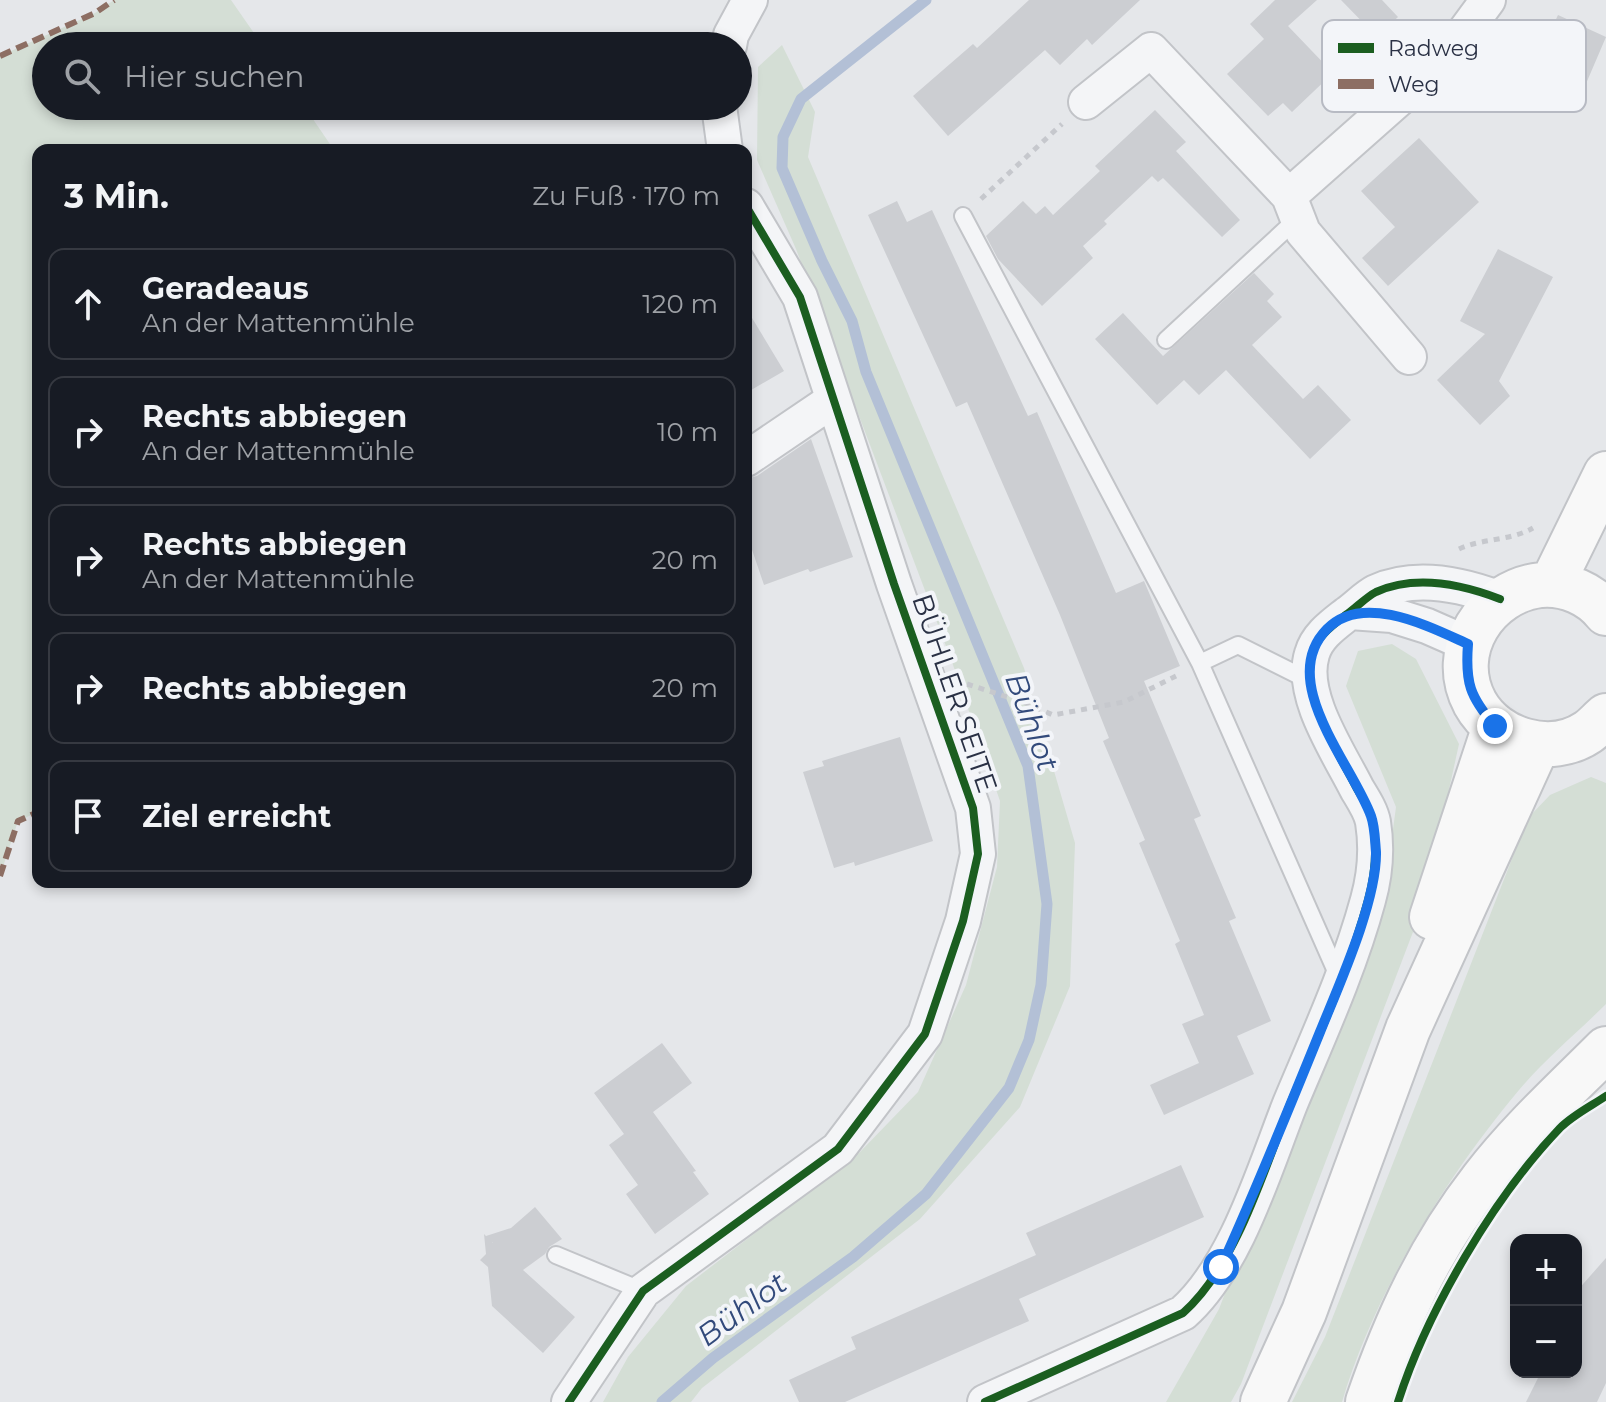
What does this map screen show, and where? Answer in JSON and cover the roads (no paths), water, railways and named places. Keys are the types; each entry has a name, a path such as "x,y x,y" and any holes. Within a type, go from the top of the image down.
{"main road":[{"path":"1552,584 1606,474"},
{"path":"1599,730 1563,743 1538,744 1515,738 1495,726 1475,703 1466,675 1468,644 1480,619 1500,599 1524,587 1552,584 1604,599"},
{"path":"1408,1029 1430,924 1495,726"},
{"path":"1263,1402 1304,1312 1408,1029 1538,744"},
{"path":"1368,1402 1403,1308 1424,1269 1482,1180 1517,1138 1606,1049"}],"street":[{"path":"733,32 750,0"},
{"path":"1473,20 1488,0"},
{"path":"1086,102 1151,50 1294,207 1303,232 1409,357"},
{"path":"1294,207 1390,112"},
{"path":"721,120 724,144"},
{"name":"BÜHLER SEITE","path":"569,1402 643,1291 838,1149 925,1034 963,921 978,854 973,808 894,584 800,297 752,216"},
{"path":"752,455 833,400"},
{"path":"985,1402 1183,1313 1202,1296 1221,1267 1248,1207 1341,981 1369,898 1376,855 1372,819 1319,713 1308,680 1312,653 1327,629 1374,593 1424,582 1468,587 1500,599"},
{"path":"1350,612 1392,615 1468,644"}],"lane":[{"path":"1166,340 1294,207"},
{"path":"963,216 1200,663 1341,981"},
{"path":"1200,663 1238,645 1308,680"},
{"path":"556,1255 643,1291"}],"waterway":[{"name":"Bühlot","path":"662,1402 713,1358 853,1257 926,1194 1009,1088 1029,1040 1041,985 1047,904 1028,766 866,372 852,321 782,168 783,137 801,99 926,0"}]}
